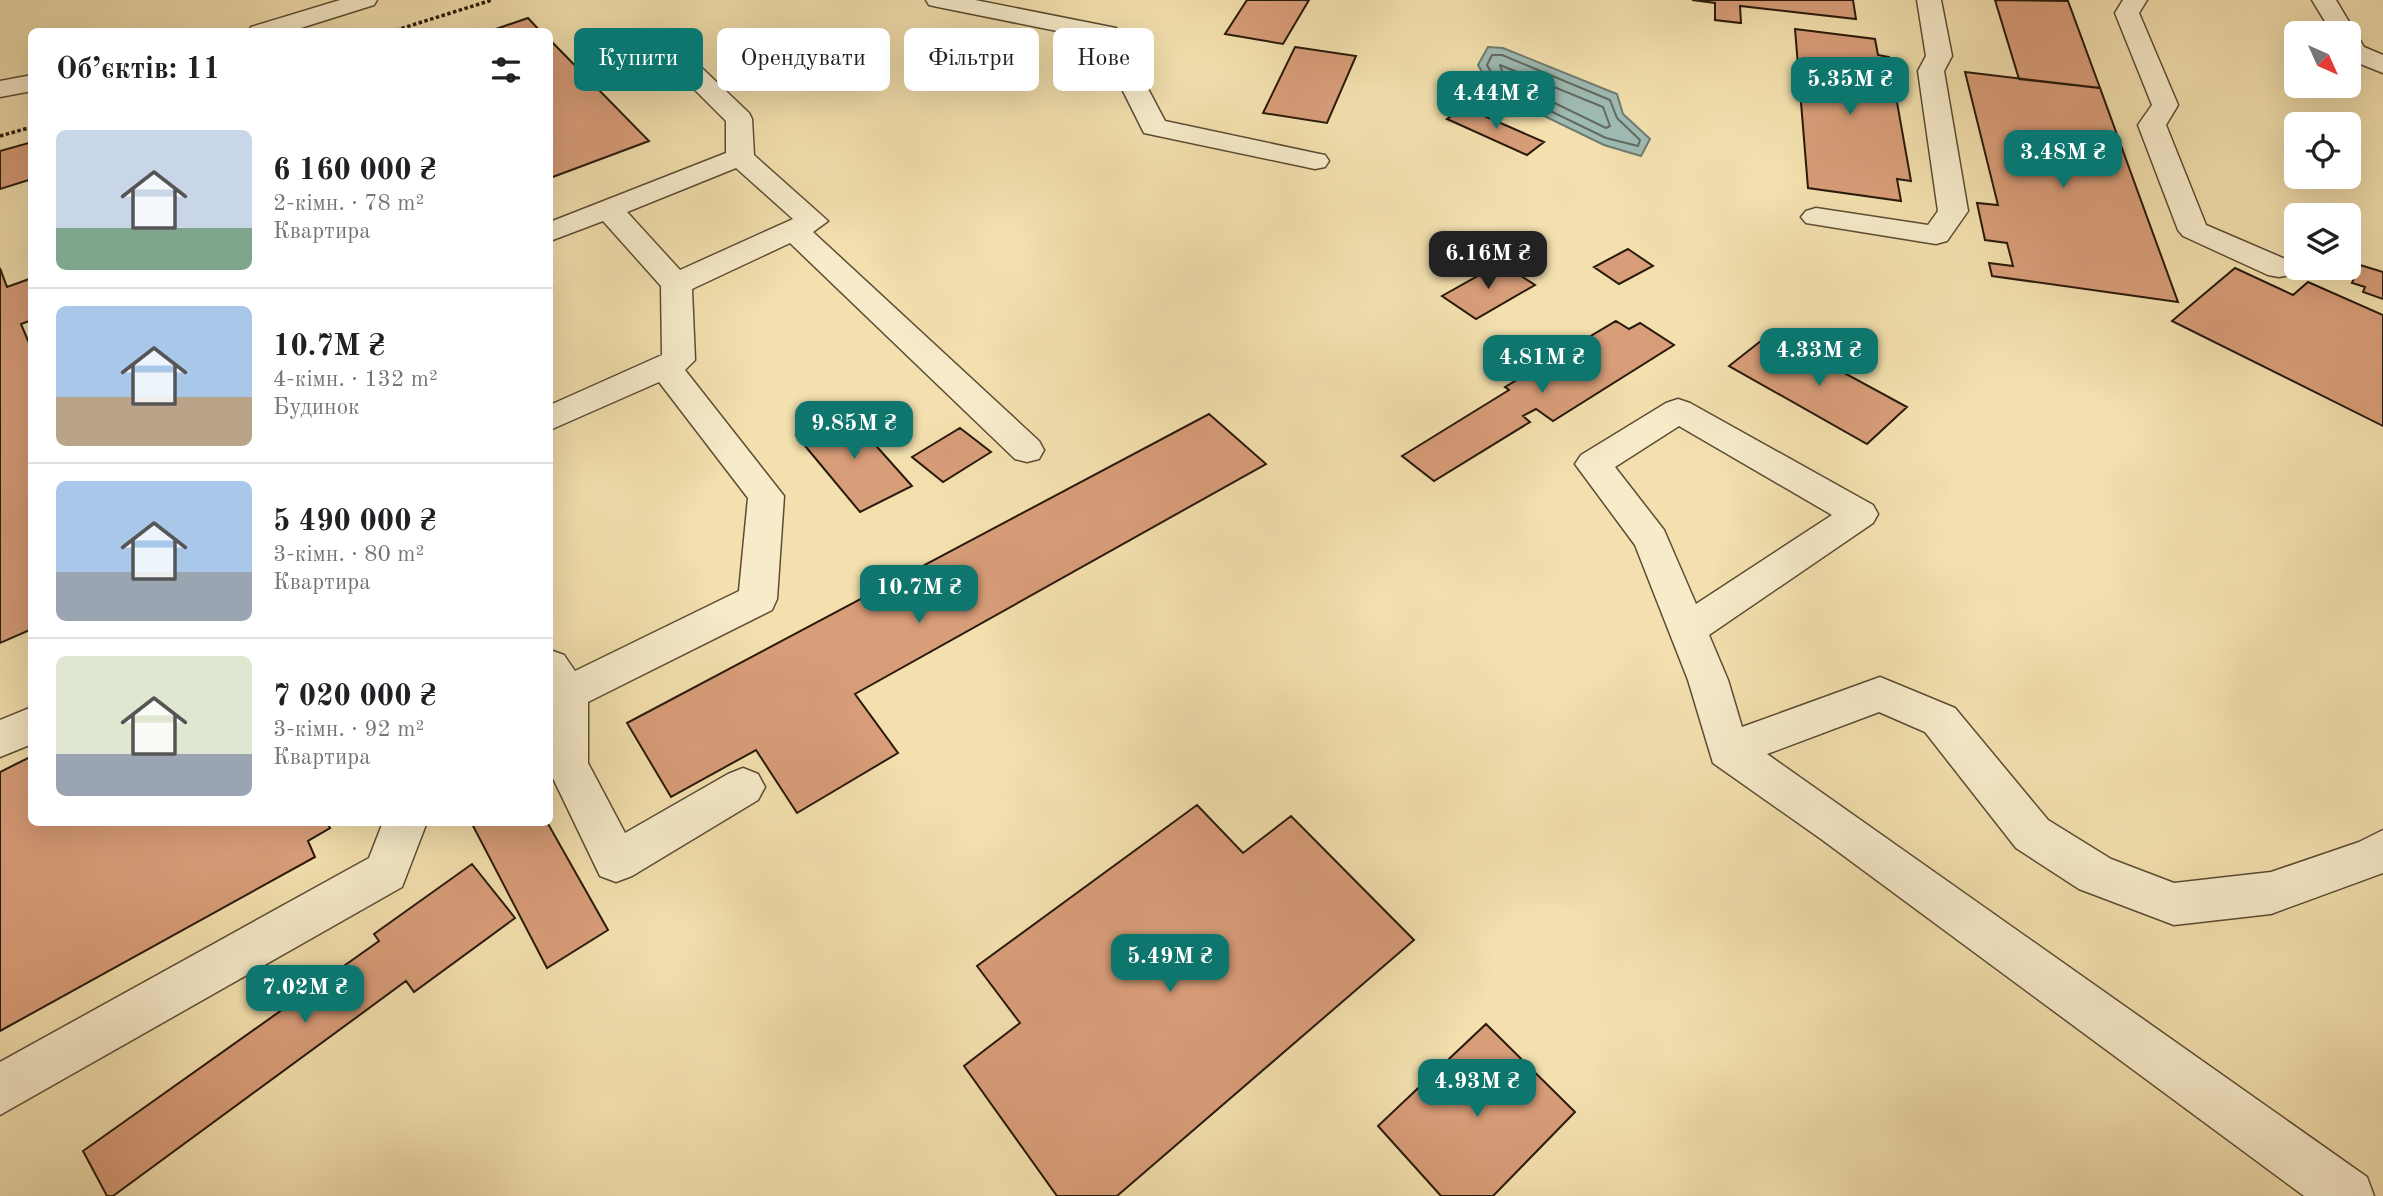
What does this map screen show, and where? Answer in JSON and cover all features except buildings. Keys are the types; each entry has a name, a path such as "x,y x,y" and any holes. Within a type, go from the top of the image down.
{"street":[{"path":"273,28 365,0"},
{"path":"938,0 1107,33 1154,127 1315,161"},
{"path":"1816,217 1936,235 1953,211 1931,71 1939,55 1929,0"},
{"path":"2135,0 2126,13 2165,105 2152,125 2193,230 2278,268"},
{"path":"2324,0 2337,21"},
{"path":"2361,55 2383,65"},
{"path":"0,89 28,84"},
{"path":"676,284 813,221 740,157 739,119 703,84"},
{"path":"553,231 740,157"},
{"path":"553,417 679,360 676,284 608,209"},
{"path":"794,230 1027,450"},
{"path":"664,366 766,496 758,599 558,680 567,764 615,862 743,787"},
{"path":"1687,630 1860,514 1678,411 1593,464 1651,540 1687,630 1708,680 1728,750 1848,833 2348,1196"},
{"path":"1728,750 1880,694 1940,720 2032,834 2095,874 2174,904 2271,893 2374,857 2383,850"},
{"path":"0,739 28,726"},
{"path":"0,1090 386,872 403,826"}],"path":[{"path":"403,28 492,0"},
{"path":"0,136 28,128"}],"water":[{"path":"1488,47 1503,48 1617,94 1623,114 1650,139 1641,156 1604,145 1493,91 1478,65"}]}
